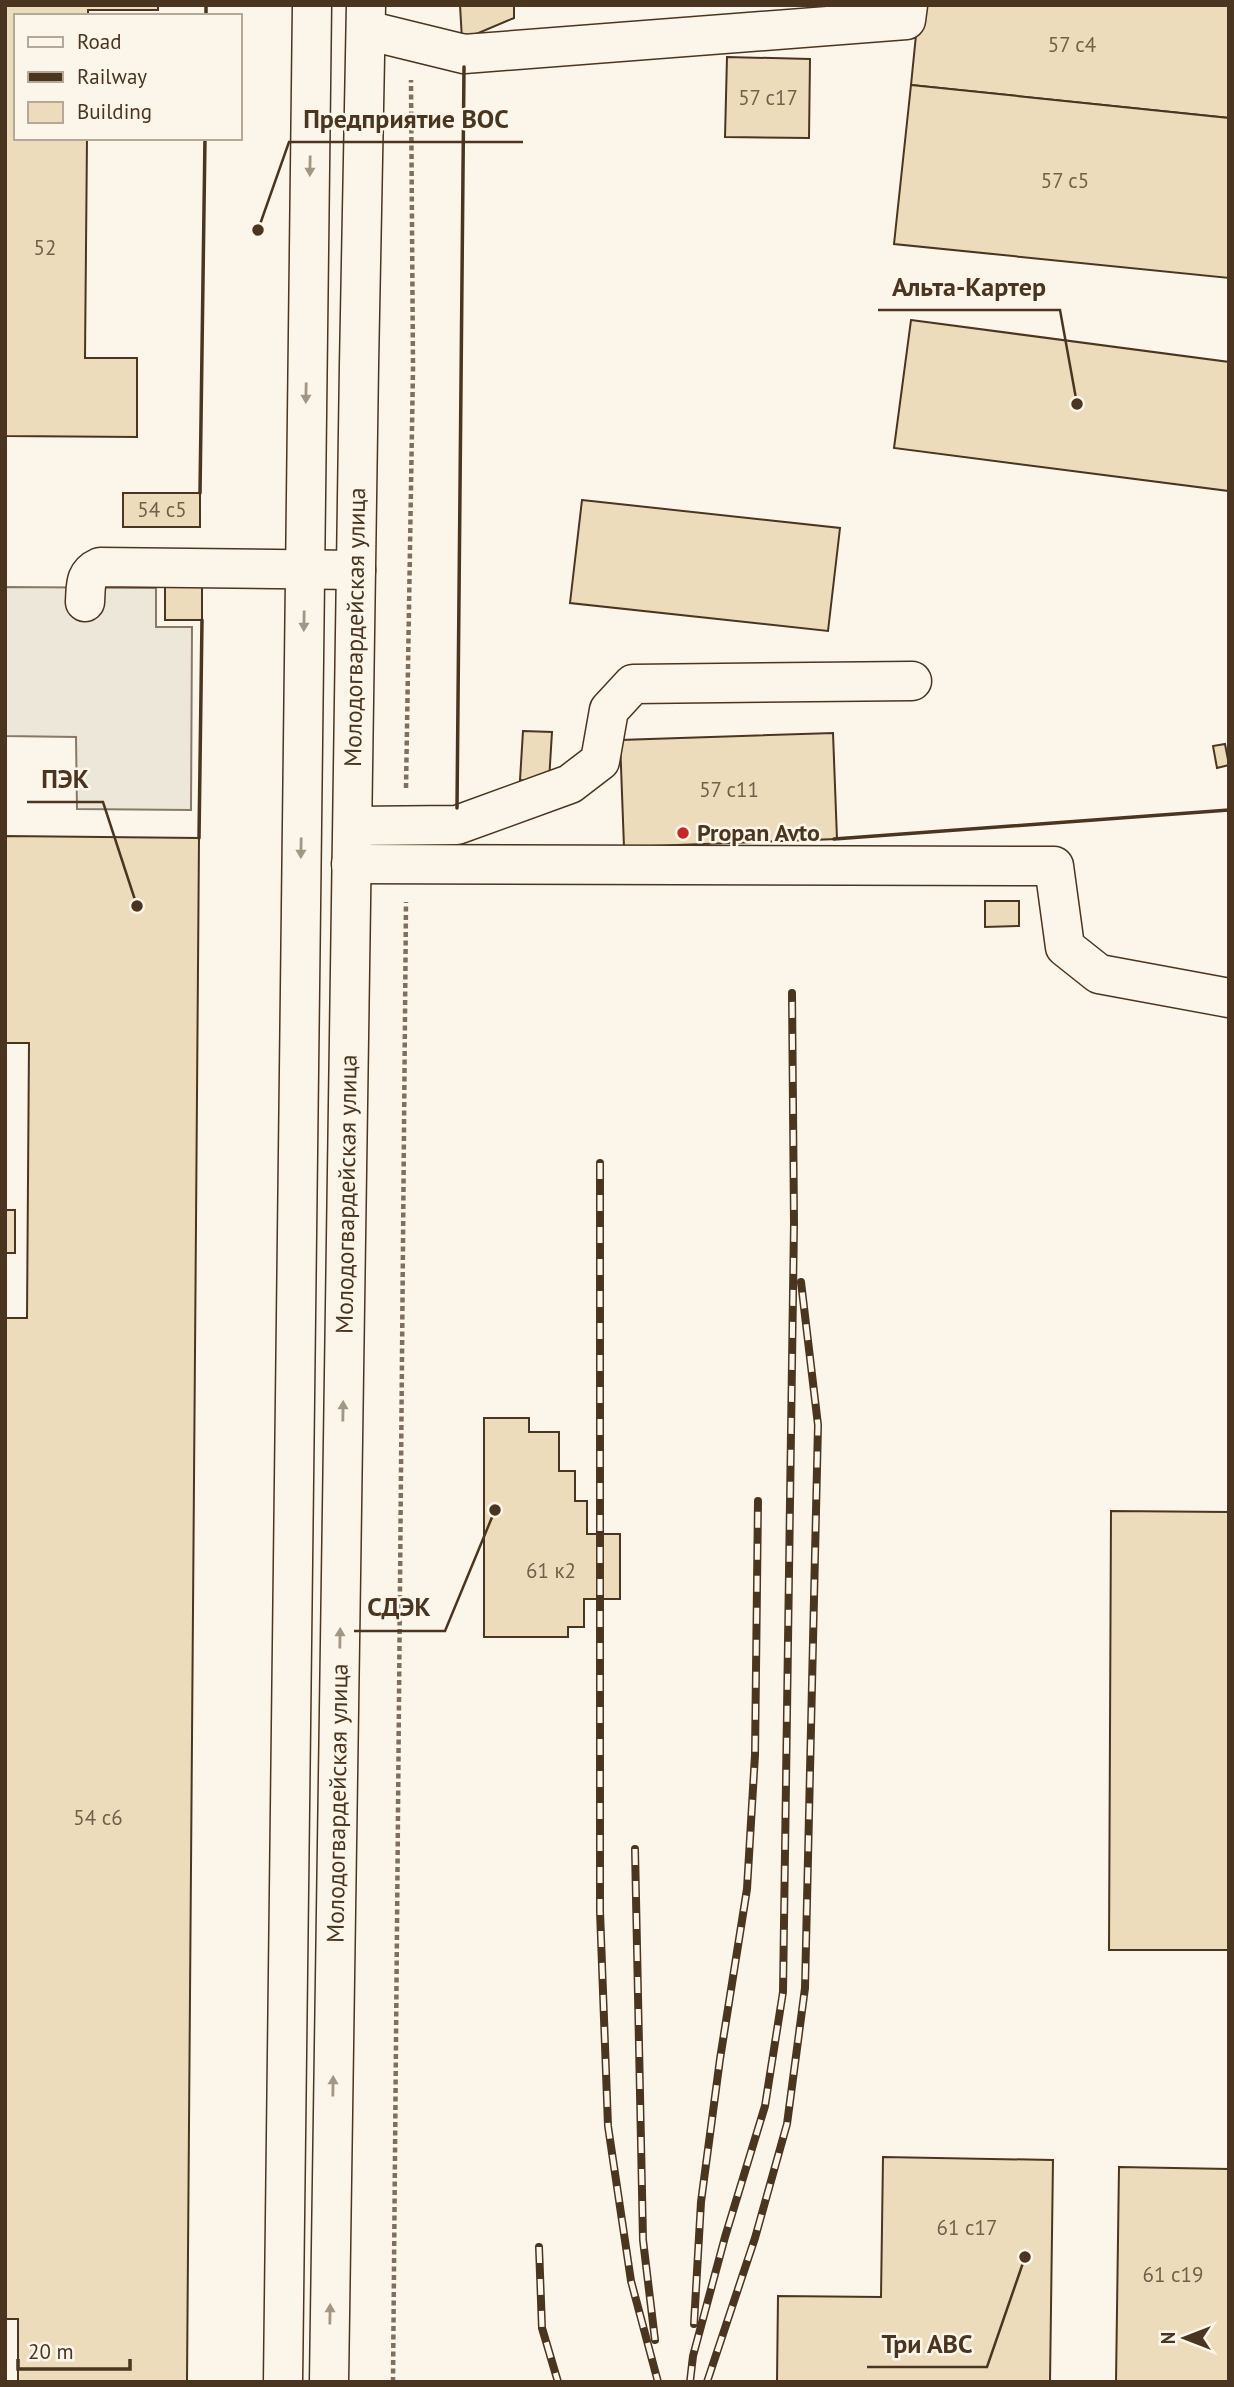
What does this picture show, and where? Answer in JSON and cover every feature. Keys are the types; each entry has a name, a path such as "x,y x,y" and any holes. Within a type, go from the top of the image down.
{"main road":[{"name":"Молодогвардейская улица","path":"283,2382 312,5"},
{"path":"366,18 411,41 464,54 906,20 908,5"},
{"name":"Молодогвардейская улица","path":"329,2382 366,18"},
{"path":"85,602 86,580 91,571 100,567 356,570"},
{"path":"351,863 570,784 600,761 610,709 633,684 912,681"},
{"path":"353,826 406,844 1054,866 1065,947 1100,974 1229,998"}],"path":[{"path":"393,2382 406,844 413,368 411,41"}],"shaded area":[{"path":"5,587 156,588 156,627 192,627 191,810 77,809 76,737 5,736"}],"building":[{"path":"5,5 158,5 158,10 14,14 14,140 87,140 85,358 137,358 137,437 5,436"},
{"path":"460,5 514,5 514,18 462,40"},
{"path":"919,5 1229,5 1229,118 911,85"},
{"path":"727,57 810,59 809,138 725,137"},
{"path":"911,85 1229,118 1229,278 894,244"},
{"path":"911,320 1229,362 1229,491 894,448"},
{"path":"123,493 200,493 200,527 123,527"},
{"path":"582,500 840,528 828,631 570,603"},
{"path":"165,586 202,586 202,620 165,620"},
{"path":"523,731 552,732 549,781 520,780"},
{"path":"833,733 837,839 624,847 620,740"},
{"path":"1225,744 1229,765 1217,768 1213,746"},
{"path":"5,836 199,838 187,2382 18,2382 18,2319 5,2319 5,1318 27,1318 29,1043 5,1043"},
{"path":"985,901 1019,901 1019,926 985,927"},
{"path":"5,1210 15,1210 15,1253 5,1253"},
{"path":"484,1418 529,1418 529,1432 559,1432 559,1471 575,1471 575,1501 587,1501 587,1534 620,1534 620,1599 584,1599 584,1627 568,1627 568,1637 484,1637"},
{"path":"1111,1511 1229,1512 1229,1950 1109,1950"},
{"path":"883,2157 1053,2160 1050,2382 777,2382 778,2296 881,2297"},
{"path":"1119,2167 1229,2169 1229,2382 1116,2382"}],"railway":[{"path":"690,2382 693,2356 725,2237 765,2106 783,1992 794,1223 792,993"},
{"path":"600,1163 600,1911 608,2126 631,2281 658,2382"},
{"path":"707,2382 755,2238 787,2124 805,1988 818,1425 801,1282"},
{"path":"694,2324 701,2202 747,1889 755,1755 758,1501"},
{"path":"635,1849 643,2240 655,2340"},
{"path":"539,2247 542,2328 558,2382"}],"wall":[{"path":"206,5 206,14"},
{"path":"457,808 464,67"},
{"path":"200,493 205,140"},
{"path":"199,838 202,620"},
{"path":"834,839 1229,810"}],"place":[{"name":"Предприятие ВОС","path":"258,230"},
{"name":"Альта-Картер","path":"1077,404"},
{"name":"Propan Avto","path":"683,833"},
{"name":"ПЭК","path":"137,906"},
{"name":"СДЭК","path":"495,1510"},
{"name":"Три АВС","path":"1025,2257"}]}
